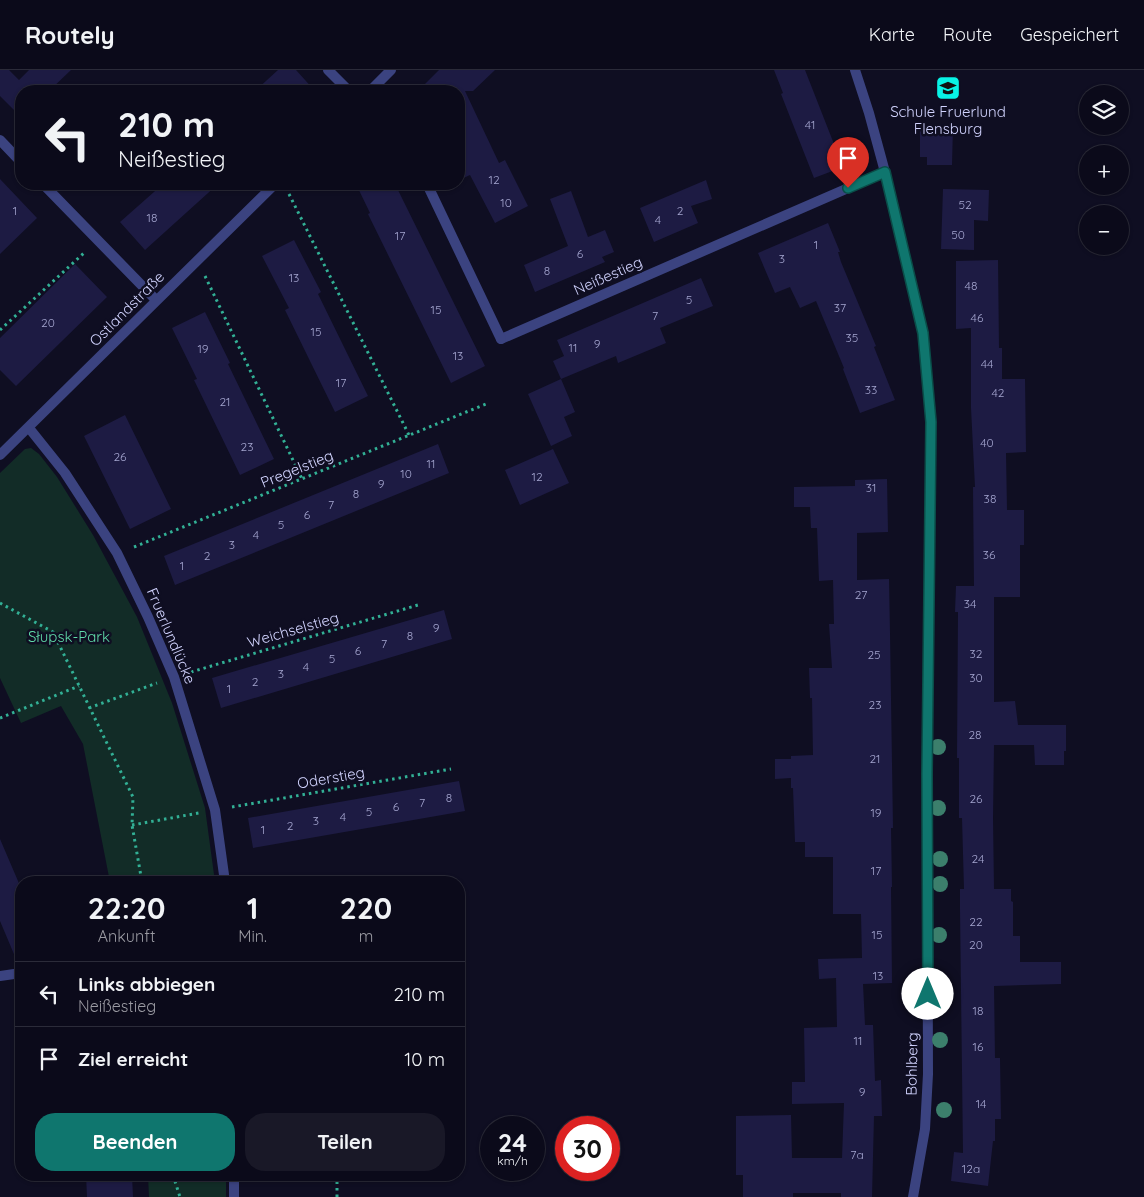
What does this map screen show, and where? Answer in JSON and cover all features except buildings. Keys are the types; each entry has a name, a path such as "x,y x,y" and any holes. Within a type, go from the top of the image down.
{"street":[{"path":"328,70 343,85"},
{"path":"382,85 391,70"},
{"name":"Bohlberg","path":"855,70 885,172 923,333 931,422 927,774 928,1074 925,1129 913,1197"},
{"path":"0,140 15,156"},
{"name":"Neißestieg","path":"430,190 501,339 885,172"},
{"path":"49,190 156,300"},
{"name":"Ostlandstraße","path":"0,455 269,190"},
{"name":"Fruerlundlücke","path":"29,428 65,474 117,553 148,617 174,677 215,810 224,876"},
{"path":"0,976 15,974"},
{"path":"234,1181 234,1197"}],"path":[{"path":"288,192 409,436"},
{"path":"0,330 98,240"},
{"path":"197,259 302,479"},
{"name":"Pregelstieg","path":"117,553 486,404"},
{"path":"0,603 53,632 133,797 132,825 141,876"},
{"name":"Weichselstieg","path":"89,708 174,677 418,605"},
{"path":"0,718 79,686"},
{"name":"Oderstieg","path":"132,825 451,769"},
{"path":"175,1181 180,1197"},
{"path":"337,1181 337,1197"}],"green space":[{"name":"Słupsk-Park","path":"31,448 39,454 57,477 93,535 137,617 172,703 205,808 214,876 109,876 83,744 61,706 21,723 0,678 0,473 25,449"},
{"path":"148,1181 226,1181 226,1197 149,1197"}],"place":[{"name":"Schule Fruerlund Flensburg","path":"948,88"}],"route":[{"path":"848,188 885,172 923,333 931,422 927,774 928,994"}]}
